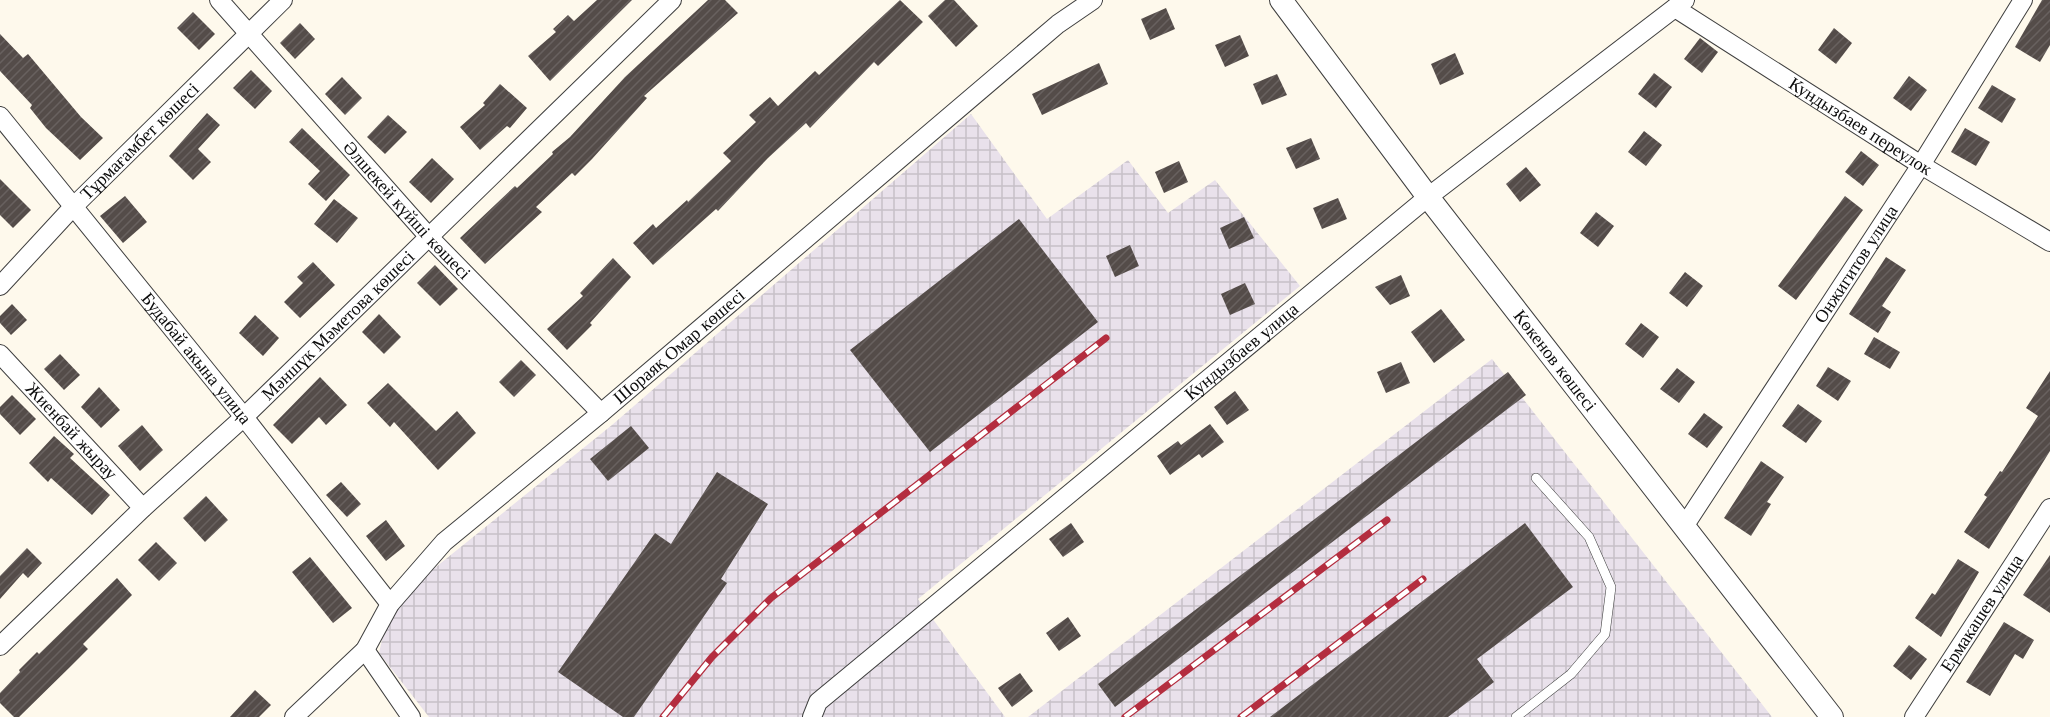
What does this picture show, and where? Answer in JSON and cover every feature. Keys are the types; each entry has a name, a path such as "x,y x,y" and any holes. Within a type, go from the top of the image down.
{"street":[{"name":"Әлшекей күйші көшесі","path":"219,0 429,237 601,413"},
{"name":"Тұрмағамбет көшесі","path":"0,286 72,208 283,0"},
{"name":"Мәншүк Мәметова көшесі","path":"0,646 143,508 244,417 672,0"},
{"name":"Шораяқ Омар көшесі","path":"294,717 365,650 390,604 444,542 601,413 1058,24 1093,0"},
{"name":"Онжигитов улица","path":"1685,525 1921,165 2023,0"},
{"name":"Көкенов көшесі","path":"1290,3 1428,197 1832,717"},
{"name":"Кундызбаев переулок","path":"1680,4 1921,165 2050,242"},
{"name":"Кундызбаев улица","path":"812,717 818,702 1428,197 1680,4"},
{"name":"Будабай акына улица","path":"0,116 72,208 244,417 390,604"},
{"name":"Жиенбай жырау","path":"0,354 143,508"},
{"name":"Ермакашев улица","path":"1914,717 2050,508"},
{"path":"365,650 411,717"}],"lane":[{"path":"1516,717 1571,674 1605,634 1611,587 1588,537 1536,478"}],"shaded area":[{"path":"971,114 1047,219 1128,160 1168,213 1215,180 1300,286 918,599 1005,717 429,717 379,653 390,604 612,425"},
{"path":"1492,359 1772,717 1028,717"}],"building":[{"path":"597,0 632,0 550,81 528,56 556,32 553,29 568,15 574,21"},
{"path":"708,0 725,0 738,13 644,96 647,98 592,159 575,176 572,173 536,207 542,212 485,264 460,238 553,154 552,152 570,137 625,77"},
{"path":"900,0 923,22 878,66 874,62 810,128 806,123 768,158 718,211 716,209 653,265 633,243 653,224 656,228 687,200 688,202 731,161 723,153 756,122 749,115 770,97 778,106 815,71 819,75"},
{"path":"945,0 954,0 978,26 956,47 928,16"},
{"path":"2042,0 2050,0 2050,45 2040,62 2015,47"},
{"path":"1166,8 1175,29 1150,40 1141,19"},
{"path":"193,12 215,34 199,50 177,28"},
{"path":"300,23 315,39 295,59 280,43"},
{"path":"1834,28 1852,43 1836,64 1818,50"},
{"path":"0,34 23,58 28,54 81,117 103,138 80,160 46,128 30,108 32,105 0,71"},
{"path":"1240,35 1249,56 1225,67 1215,45"},
{"path":"1700,38 1718,52 1702,73 1684,59"},
{"path":"1455,53 1464,74 1440,85 1431,64"},
{"path":"1099,63 1108,84 1042,115 1032,94"},
{"path":"251,70 272,91 255,109 233,88"},
{"path":"1654,73 1672,87 1656,108 1638,94"},
{"path":"1277,74 1287,95 1262,105 1253,84"},
{"path":"1909,76 1927,90 1911,111 1893,98"},
{"path":"342,77 362,98 345,115 325,94"},
{"path":"500,84 527,108 510,128 507,126 480,150 460,127 485,105 483,103"},
{"path":"1992,85 2016,99 2002,123 1978,108"},
{"path":"207,113 220,125 198,149 211,162 193,180 169,156"},
{"path":"388,115 407,132 385,154 367,137"},
{"path":"302,128 350,175 326,201 308,184 320,171 289,142"},
{"path":"1965,128 1990,142 1976,166 1951,152"},
{"path":"1644,131 1662,145 1646,166 1628,152"},
{"path":"1311,138 1320,159 1296,169 1286,148"},
{"path":"1861,151 1879,165 1863,186 1845,172"},
{"path":"432,158 454,179 431,203 409,182"},
{"path":"1179,161 1188,182 1164,193 1155,172"},
{"path":"1526,167 1541,185 1520,202 1506,184"},
{"path":"0,179 31,210 13,228 0,215"},
{"path":"125,196 147,222 123,243 100,216"},
{"path":"1845,196 1863,210 1796,300 1778,286"},
{"path":"1338,198 1347,219 1322,229 1313,208"},
{"path":"334,199 358,218 337,243 314,224"},
{"path":"1596,212 1614,226 1598,247 1580,233"},
{"path":"1244,217 1254,238 1229,249 1220,228"},
{"path":"1019,219 1098,322 930,452 850,350"},
{"path":"1130,245 1139,266 1115,277 1106,256"},
{"path":"1886,257 1906,270 1882,306 1891,312 1878,333 1849,314"},
{"path":"613,258 631,277 590,323 592,325 567,350 547,329 583,296 580,293"},
{"path":"313,262 335,285 300,318 284,302 303,283 297,277"},
{"path":"435,265 458,289 440,306 417,283"},
{"path":"1685,272 1703,286 1687,307 1669,293"},
{"path":"1401,275 1410,296 1390,305 1375,287"},
{"path":"1245,283 1255,304 1230,315 1221,294"},
{"path":"12,304 27,320 11,335 0,323 0,316"},
{"path":"1441,309 1465,340 1434,363 1411,332"},
{"path":"379,314 401,337 384,354 362,332"},
{"path":"255,315 279,338 263,356 239,333"},
{"path":"1641,323 1659,337 1643,358 1625,344"},
{"path":"1874,337 1900,352 1890,369 1864,354"},
{"path":"60,354 80,375 64,390 44,369"},
{"path":"521,360 536,375 514,397 499,382"},
{"path":"1401,362 1410,383 1386,393 1377,372"},
{"path":"1828,367 1851,381 1838,401 1816,386"},
{"path":"1677,368 1695,382 1679,403 1660,389"},
{"path":"2050,371 2050,451 1989,549 1964,532 1987,497 1984,495 2000,471 2002,472 2038,416 2026,408"},
{"path":"1508,372 1526,395 1115,707 1098,684"},
{"path":"320,377 347,405 326,425 319,417 292,444 273,425"},
{"path":"388,383 436,431 457,411 476,433 438,470 394,422 390,427 367,403"},
{"path":"99,387 120,410 101,428 81,407"},
{"path":"1235,391 1249,410 1227,425 1214,407"},
{"path":"12,395 36,419 20,435 0,414 0,407"},
{"path":"1798,404 1822,421 1806,443 1782,426"},
{"path":"1704,413 1723,427 1707,448 1688,434"},
{"path":"1210,424 1224,442 1202,458 1199,454 1170,475 1157,456 1178,441 1181,445"},
{"path":"142,425 163,450 140,471 118,446"},
{"path":"631,426 649,448 608,481 590,459"},
{"path":"54,436 74,454 70,458 110,495 92,515 51,478 48,482 29,463"},
{"path":"1761,461 1784,477 1767,502 1771,504 1751,536 1724,518"},
{"path":"717,472 768,504 721,579 727,583 634,717 623,717 558,672 655,533 671,544"},
{"path":"341,482 361,504 347,517 326,495"},
{"path":"206,496 228,520 205,542 183,518"},
{"path":"386,520 405,546 386,561 366,536"},
{"path":"1071,523 1084,542 1063,557 1049,539"},
{"path":"1525,523 1573,587 1477,659 1494,682 1448,717 1270,717"},
{"path":"156,542 177,563 159,581 138,560"},
{"path":"27,548 42,563 28,578 23,573 0,599 0,576"},
{"path":"2050,555 2050,613 2023,595"},
{"path":"310,557 352,608 333,623 292,572"},
{"path":"1958,559 1979,572 1941,637 1915,618 1932,593 1935,595"},
{"path":"117,578 132,595 83,644 88,649 19,717 14,717 0,703 0,693 37,652 39,654"},
{"path":"1068,617 1081,636 1059,651 1046,633"},
{"path":"2004,622 2034,640 2023,659 2015,654 1990,696 1966,682"},
{"path":"1909,645 1927,659 1911,680 1893,666"},
{"path":"1020,673 1033,691 1012,707 998,688"},
{"path":"255,690 271,705 259,717 230,717"}],"railway":[{"path":"663,717 712,657 771,598 1106,338"},
{"path":"1125,717 1387,520"},
{"path":"1241,717 1423,579"}]}
